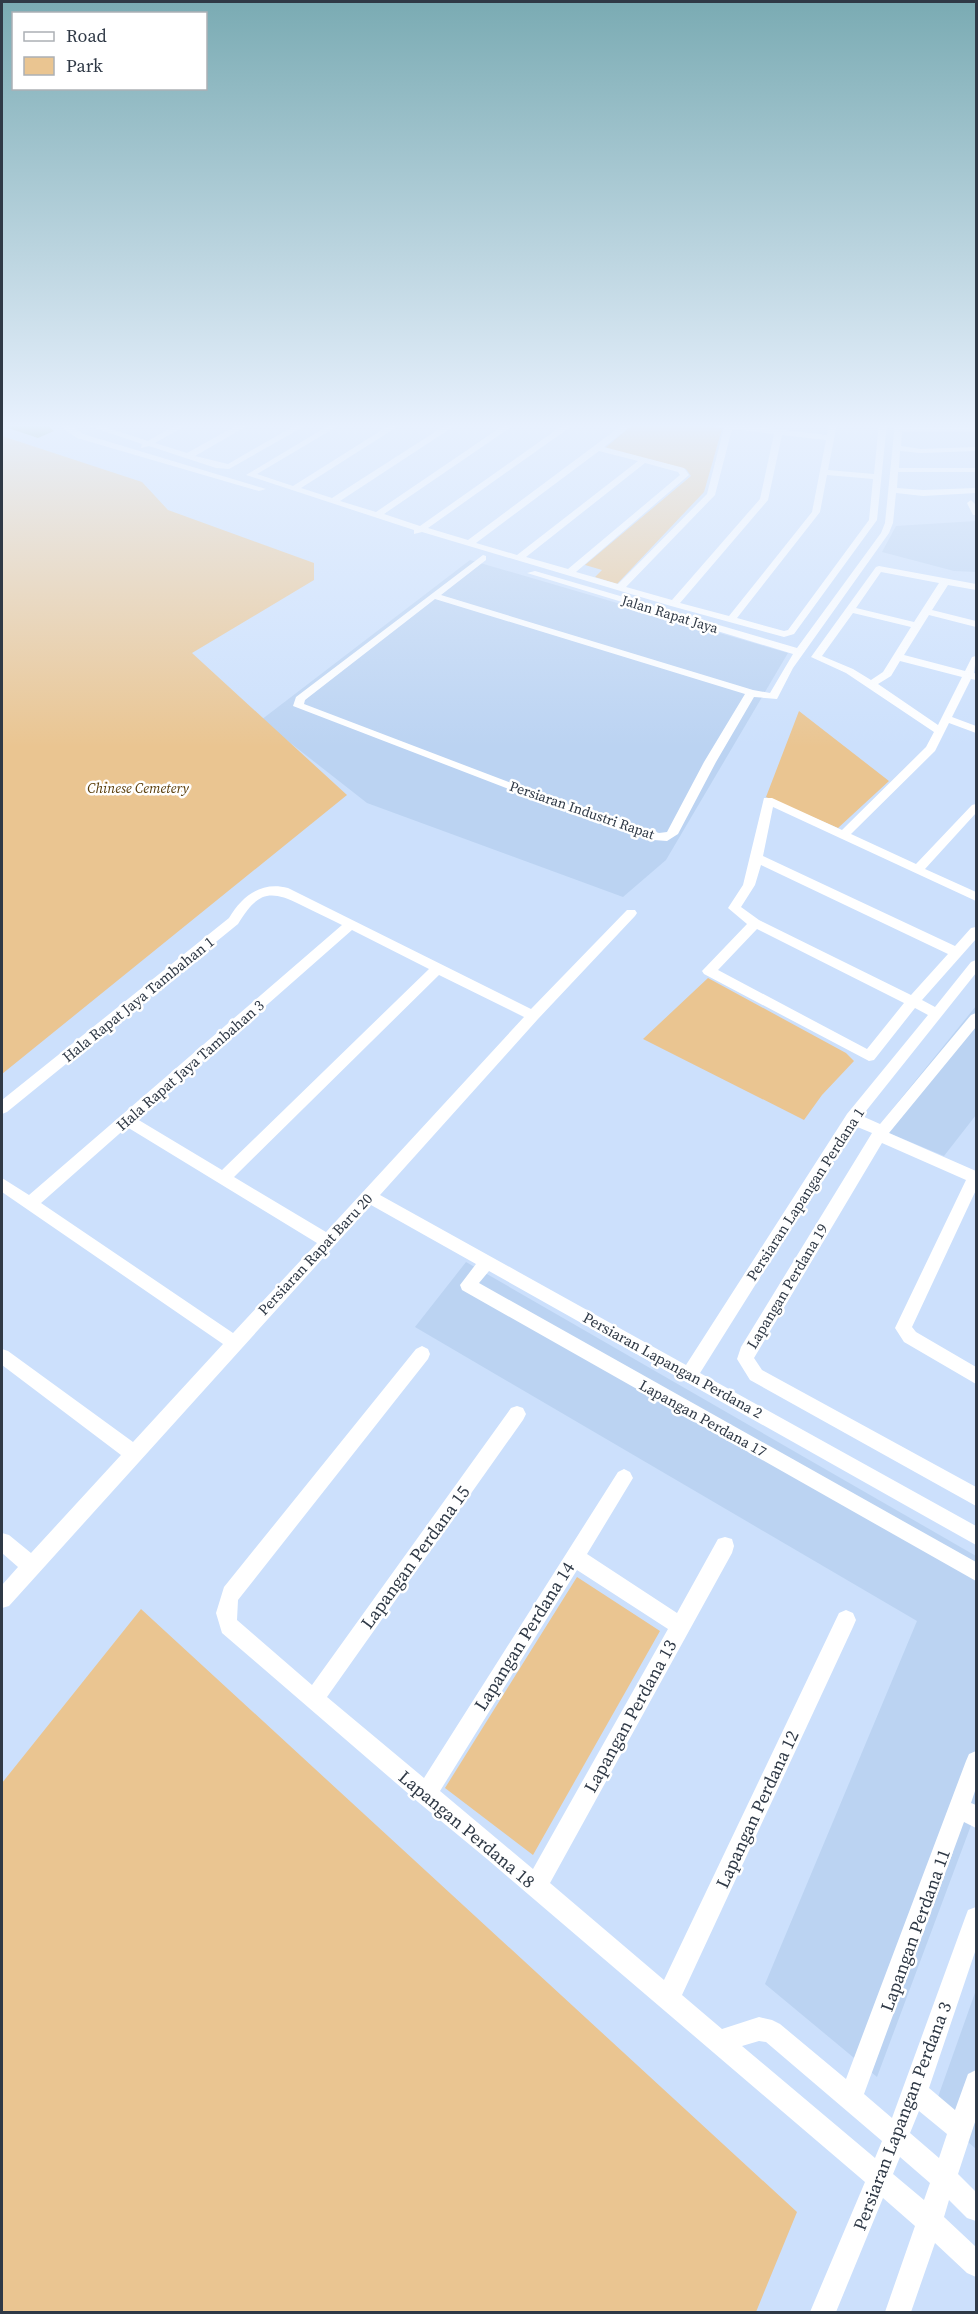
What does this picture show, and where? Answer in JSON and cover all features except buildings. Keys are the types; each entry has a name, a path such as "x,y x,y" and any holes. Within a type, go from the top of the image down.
{"street":[{"name":"Jalan Rapat Jaya","path":"399,531 799,652"},
{"path":"412,535 418,531"},
{"path":"428,531 784,634 791,632 865,531"},
{"path":"470,543 486,531"},
{"path":"519,558 553,531"},
{"path":"569,573 619,531"},
{"path":"620,588 676,531"},
{"path":"674,604 737,531"},
{"path":"731,620 801,531"},
{"path":"434,596 773,698 799,652 884,531"},
{"path":"869,555 957,576 976,578"},
{"name":"Persiaran Industri Rapat","path":"483,558 300,699 298,706 557,804 658,837 667,837 672,834 751,693"},
{"path":"939,730 924,722 842,664 816,657 879,569 944,583 976,587"},
{"path":"871,684 882,679 898,657 944,583"},
{"path":"850,609 917,626"},
{"path":"926,611 976,624"},
{"path":"898,657 973,676"},
{"path":"843,835 931,749 939,730 973,676 976,659"},
{"path":"946,719 965,723 976,730"},
{"path":"938,1014 755,923 734,908 749,885 758,858 768,800 976,897"},
{"path":"917,870 976,807"},
{"path":"758,858 958,953"},
{"name":"Hala Rapat Jaya Tambahan 1","path":"2,1108 234,921 243,904 270,889 284,891 350,925"},
{"name":"Persiaran Rapat Baru 20","path":"2,1599 233,1342 631,913"},
{"path":"755,923 709,971 869,1056 976,931"},
{"path":"350,925 533,1016"},
{"name":"Hala Rapat Jaya Tambahan 3","path":"30,1203 350,925"},
{"name":"Persiaran Lapangan Perdana 1","path":"690,1374 852,1118 976,965"},
{"path":"223,1178 436,969"},
{"path":"881,1133 976,1018"},
{"path":"852,1118 975,1177 903,1328 910,1337 976,1376"},
{"path":"127,1120 327,1241"},
{"name":"Lapangan Perdana 19","path":"881,1133 819,1231 745,1359 756,1375 976,1497"},
{"path":"2,1184 233,1342"},
{"name":"Persiaran Lapangan Perdana 2","path":"369,1196 976,1536"},
{"name":"Lapangan Perdana 17","path":"488,1261 468,1285 971,1569"},
{"name":"Lapangan Perdana 18","path":"422,1354 231,1594 225,1612 227,1623 232,1631 668,1998 929,2221 976,2264"},
{"path":"2,1356 133,1452"},
{"name":"Lapangan Perdana 15","path":"314,1699 518,1414"},
{"name":"Lapangan Perdana 14","path":"425,1795 624,1478"},
{"path":"2,1542 32,1566"},
{"name":"Lapangan Perdana 13","path":"536,1886 725,1546"},
{"path":"574,1557 680,1626"},
{"name":"Lapangan Perdana 12","path":"668,1998 846,1620"},
{"name":"Lapangan Perdana 11","path":"850,2098 968,1813 976,1761"},
{"name":"Persiaran Lapangan Perdana 3","path":"823,2313 915,2092 976,1918"},
{"path":"717,2042 759,2029 772,2032 897,2137 976,2208"},
{"path":"898,2313 976,2082"},
{"path":"915,2092 961,2130"}],"shaded area":[{"path":"893,531 976,531 976,572 954,571 882,552"},
{"path":"470,560 788,653 666,860 623,897 367,803 261,720"},
{"path":"976,1006 976,1115 944,1156 877,1128"},
{"path":"466,1262 976,1556 976,1812 877,2077 765,1984 917,1621 415,1327"},
{"path":"976,1990 976,2149 933,2111"}],"green space":[{"name":"Chinese Cemetery","path":"2,531 226,531 314,563 314,580 192,653 347,795 2,1074"},
{"path":"626,531 667,531 617,584 595,577 602,570 585,565"},
{"path":"799,711 889,781 838,828 766,797"},
{"path":"708,978 846,1053 854,1061 822,1095 804,1120 643,1039"},
{"path":"577,1577 660,1631 533,1855 445,1788"},
{"path":"141,1609 797,2212 756,2312 2,2312 2,1783"}]}
